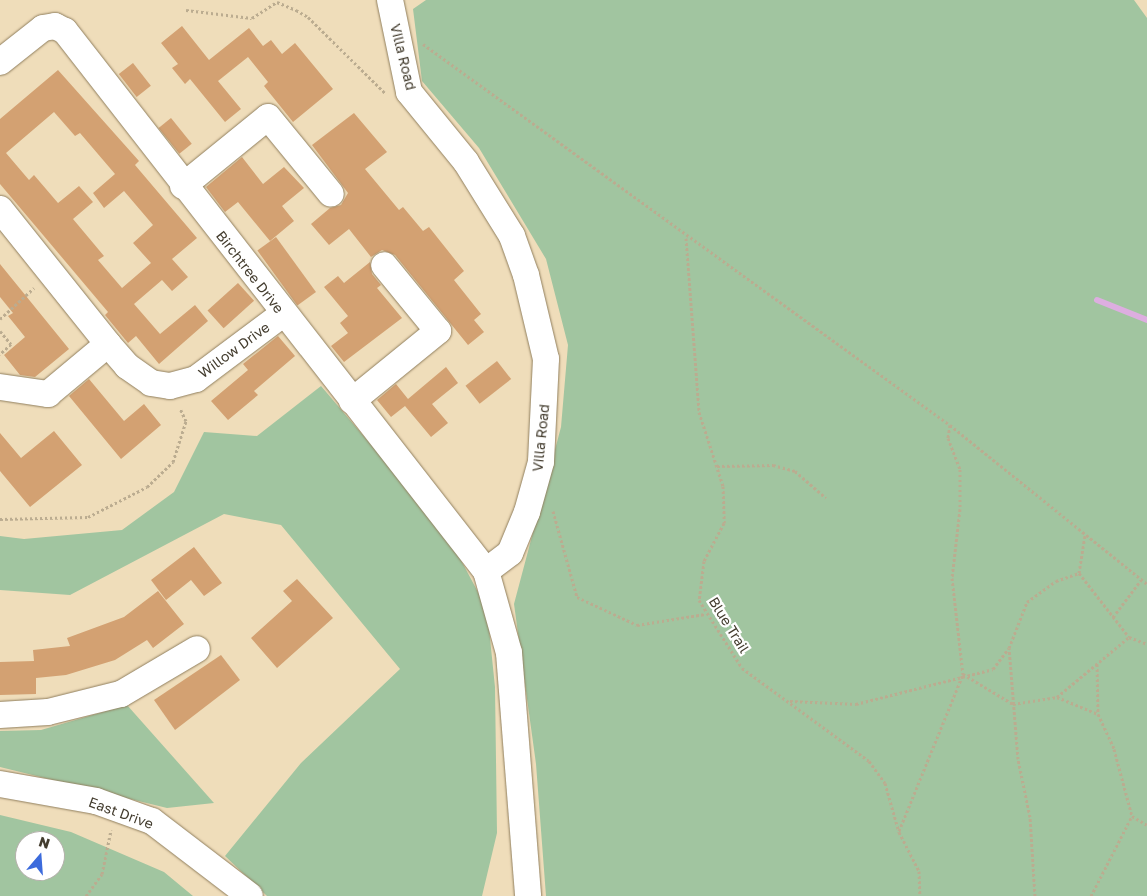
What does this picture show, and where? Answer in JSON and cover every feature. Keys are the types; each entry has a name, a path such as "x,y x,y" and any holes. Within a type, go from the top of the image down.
{"street":[{"name":"Villa Road","path":"393,11 409,92 466,162 512,236 526,275 546,359 541,462 527,512 510,552 486,571"},
{"name":"Birchtree Drive","path":"0,62 43,28 55,26 64,31 283,314 428,492 486,571"},
{"path":"183,186 268,117 331,194"},
{"path":"0,209 127,366 151,382 170,386"},
{"path":"352,401 438,331 384,264"},
{"name":"Willow Drive","path":"170,386 196,378 283,314"},
{"path":"0,388 48,394 108,344"},
{"path":"486,571 510,653 528,896"},
{"path":"0,715 48,712 122,694 197,649"},
{"name":"East Drive","path":"0,784 116,808 152,821 250,896"}],"path":[{"path":"186,10 252,18 277,2 296,10 308,17 390,98"},
{"path":"393,11 686,237 950,425 1147,584"},
{"name":"Blue Trail","path":"686,237 699,412 723,486 724,523 704,561 699,600 705,614 742,668 790,701 869,761 886,784 899,832 919,871 920,896"},
{"path":"0,319 51,272"},
{"path":"0,331 11,344 0,354"},
{"path":"0,519 88,517 147,488 173,462 186,422 170,386"},
{"path":"899,832 963,674 952,578 960,509 960,469 948,438 950,425"},
{"path":"717,466 773,465 795,471 826,498"},
{"path":"552,509 577,597 638,625 705,614"},
{"path":"1085,535 1079,573 1129,637 1147,644"},
{"path":"790,701 856,704 963,674 993,669 1009,648 1027,602 1056,581 1079,573"},
{"path":"1113,616 1141,580"},
{"path":"963,674 1013,704 1057,697 1129,637"},
{"path":"1009,648 1013,704 1030,817 1035,896"},
{"path":"1091,896 1132,816 1114,749 1098,714 1097,664"},
{"path":"1057,697 1098,714"},
{"path":"86,896 102,874 116,808"},
{"path":"1132,816 1147,825"}],"green space":[{"path":"426,0 1134,0 1147,18 1147,896 546,896 536,764 514,604 561,427 568,345 546,259 479,148 422,81 413,9"},
{"path":"321,386 447,534 487,609 495,687 497,833 482,896 267,896 225,856 301,763 400,669 281,525 224,514 70,595 0,590 0,536 24,539 122,530 174,492 204,432 257,436"},
{"path":"127,705 214,803 167,808 0,767 0,731 41,730"},
{"path":"0,815 71,832 164,872 193,896 0,896"}],"building":[{"path":"182,26 209,60 249,28 263,46 271,40 282,54 295,43 333,89 293,122 264,86 268,82 248,57 218,81 241,109 225,122 190,79 185,84 172,68 178,64 161,43"},
{"path":"133,63 151,86 137,97 119,74"},
{"path":"58,70 139,161 135,165 197,238 172,259 188,277 172,291 162,280 134,304 160,334 195,305 208,321 159,364 136,336 128,343 105,315 108,312 0,184 0,119","holes":["54,112 75,136 80,133 115,174 93,193 104,208 124,191 153,225 133,243 151,263 122,288 98,260 104,256 73,219 93,202 79,186 58,203 34,175 29,180 6,153"]},
{"path":"354,113 387,152 365,169 399,210 403,207 423,231 429,227 464,271 454,280 481,314 474,320 484,332 468,345 395,255 382,250 371,257 349,229 329,245 311,224 330,208 341,205 348,193 312,145"},
{"path":"171,118 192,144 179,154 159,128"},
{"path":"242,157 263,184 284,167 304,188 282,206 294,221 270,241 238,202 225,212 206,187"},
{"path":"276,237 316,292 297,306 257,251"},
{"path":"370,262 372,274 381,285 377,288 402,318 344,362 331,346 348,333 340,323 348,316 324,287 338,276 344,283"},
{"path":"0,264 69,349 35,377 20,375 4,355 25,337 8,316 13,313 0,297"},
{"path":"238,283 254,301 224,328 208,310"},
{"path":"278,336 295,356 254,391 258,395 228,420 211,401 248,370 243,364"},
{"path":"497,361 511,379 480,404 465,386"},
{"path":"446,367 458,383 432,404 448,423 431,437 405,406 391,417 377,400 396,384 408,399"},
{"path":"89,379 124,421 144,404 161,425 121,459 69,396"},
{"path":"54,431 82,465 30,507 0,471 0,433 21,458"},
{"path":"194,547 222,583 204,596 191,580 166,600 151,580"},
{"path":"297,579 333,618 277,668 251,638 292,601 283,591"},
{"path":"158,591 184,624 153,648 147,640 115,660 66,675 36,678 36,694 0,695 0,662 34,661 33,650 70,646 67,638 124,617"},
{"path":"221,655 240,680 175,730 154,700"}],"waterway":[{"path":"1097,300 1147,320"}]}
